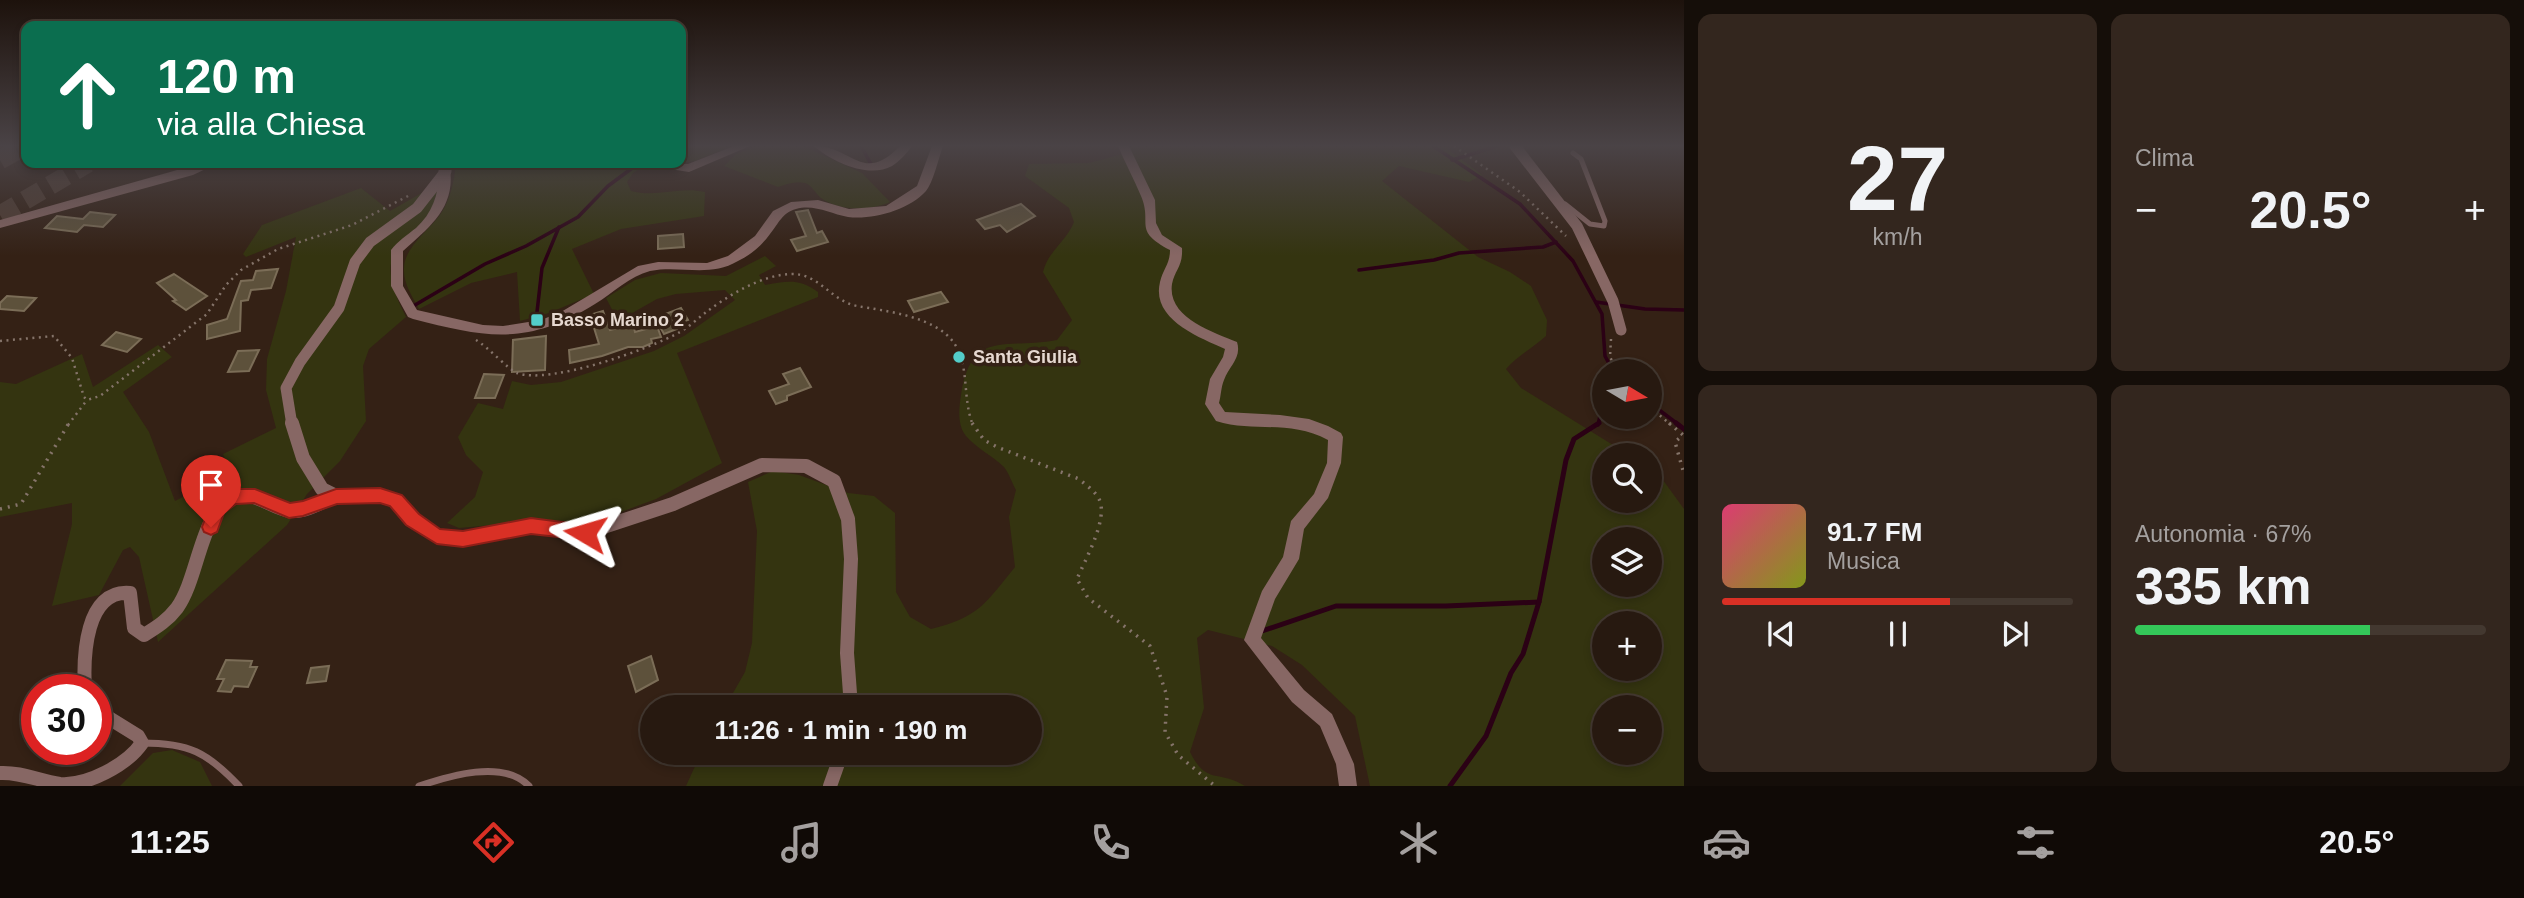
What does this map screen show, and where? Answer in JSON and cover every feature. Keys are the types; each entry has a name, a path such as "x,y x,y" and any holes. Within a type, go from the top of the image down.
{"street":[{"path":"0,223 149,183"},
{"path":"336,496 322,489 303,458 291,421 286,388 300,362 339,308 355,262 370,242 417,208 434,183"},
{"path":"443,183 443,197 422,229 409,237 397,250 397,286 413,314 465,328 501,333 532,330 566,317 639,270 681,264 712,267 729,262 769,230 777,214 795,205 818,204 849,213 889,210 922,188 924,183"},
{"path":"1141,183 1149,200 1150,223 1157,239 1176,248 1177,264 1166,282 1166,297 1176,314 1200,333 1232,346 1230,358 1217,379 1212,404 1221,416 1286,420 1318,426 1336,437 1334,463 1320,498 1297,526 1291,559 1268,596 1252,640 1298,696 1326,720 1345,764 1348,786"},
{"path":"1542,183 1577,226 1613,301 1616,329"},
{"path":"85,674 90,625 105,600 113,592 130,593 134,628 144,635 153,632 167,619 186,593 217,509 232,497 255,496 289,511 303,509 336,496 380,496 396,501 412,520 437,536 463,539 531,526 585,533 673,504 762,465 806,466 834,481 848,519 851,559 847,653 850,695"},
{"path":"0,773 21,772 65,785 92,779 123,763 139,750 142,743 138,736 112,720"},
{"path":"830,786 837,765"}],"lane":[{"path":"1545,187 1590,224 1604,226 1605,221 1590,183"},
{"path":"142,743 184,744 208,754 239,786"},
{"path":"419,786 463,772 494,770 525,780 529,786"}],"path":[{"path":"1507,183 1543,211 1571,245"},
{"path":"0,509 22,504 59,437 87,400 100,396 127,378 207,314 226,285 241,270 278,249 352,225 412,194"},
{"path":"471,337 493,351 518,374 533,376 562,372 634,352 682,332 711,309 757,284 791,274 816,278 836,296 852,305 912,317 937,331 953,341 958,353 974,430 984,440 1007,452 1082,481 1100,500 1103,518 1077,579 1088,598 1150,646 1167,696 1165,732 1178,755 1215,786"},
{"path":"1612,359 1616,329"},
{"path":"0,341 54,336 66,346 78,371 81,394 87,400"},
{"path":"1662,418 1683,436 1675,442 1675,449 1684,474"}],"shaded area":[{"path":"441,183 434,205 394,255 391,269 394,289 406,317 369,349 363,366 366,421 340,461 307,494 287,525 158,642 139,557 130,547 123,550 99,595 52,606 72,524 72,503 0,517 0,382 16,384 82,354 93,387 158,345 172,357 123,392 149,432 175,501 230,473 223,454 276,428 266,390 267,359 286,291 296,237 246,257 243,254 262,225 361,188 390,211"},
{"path":"452,183 627,183 631,191 641,193 686,190 705,192 704,216 621,229 572,249 594,294 549,313 520,321 517,272 471,283 419,309 408,289 404,268 408,253 444,209"},
{"path":"767,183 871,183 890,202 864,208 845,207 821,198 805,183 778,187"},
{"path":"1034,183 1384,183 1478,257 1510,272 1531,286 1547,320 1546,336 1506,369 1521,388 1610,443 1592,443 1592,513 1662,513 1662,479 1684,509 1684,786 1370,786 1355,716 1302,665 1272,646 1208,630 1197,638 1204,708 1190,752 1196,763 1208,773 1245,786 686,786 696,765 1042,765 1042,695 732,695 745,672 752,643 757,531 748,482 773,471 799,475 848,493 874,496 895,513 896,592 910,617 931,629 971,614 988,600 1015,567 1009,517 1016,490 1004,467 963,432 959,411 961,395 966,374 973,360 982,351 1007,344 1057,340 1072,320 1043,272 1049,258 1074,222 1069,208"},
{"path":"765,256 776,266 759,275 765,285 786,282 805,284 818,292 818,297 677,353 722,463 656,499 594,522 526,522 459,528 447,523 475,497 483,472 466,455 458,437 478,403 503,409 512,381 531,385 561,382 654,351 684,336 735,300 725,290 676,294 657,299 618,321 606,298 635,280 661,273 726,276"},
{"path":"172,750 200,762 212,786 120,786 153,753"}],"building":[{"path":"1021,204 1035,216 1007,232 1000,225 985,229 977,220"},
{"path":"808,210 817,233 822,231 828,242 797,251 791,240 806,236 796,212"},
{"path":"90,212 115,215 103,227 84,225 77,232 45,228 57,216 83,219"},
{"path":"683,234 684,247 658,249 658,236"},
{"path":"278,269 271,288 251,290 248,300 241,301 240,331 207,339 207,325 227,319 241,281 253,280 256,271"},
{"path":"174,274 207,296 186,310 173,301 176,300 157,283"},
{"path":"941,292 948,302 914,312 908,301"},
{"path":"7,296 36,298 24,311 0,309 0,303"},
{"path":"681,308 688,320 675,324 677,329 664,334 655,318"},
{"path":"603,311 610,330 633,324 635,332 657,326 661,337 651,339 652,343 643,347 628,347 570,363 569,350 599,344 590,315"},
{"path":"116,332 141,339 127,352 102,345"},
{"path":"546,336 545,370 512,372 513,340"},
{"path":"259,350 249,371 228,372 238,351"},
{"path":"800,368 811,387 787,396 787,400 776,404 769,391 789,384 783,374"},
{"path":"484,374 504,375 495,398 475,398"},
{"path":"651,656 658,680 636,692 628,666"},
{"path":"226,660 252,661 250,667 257,667 248,687 234,686 231,692 218,691 224,679 217,679"},
{"path":"329,666 326,681 307,683 311,668"}],"waterway":[{"path":"559,228 578,217 612,183"},
{"path":"1488,183 1520,204 1556,242"},
{"path":"415,305 485,264 559,228"},
{"path":"537,312 542,268 559,228"},
{"path":"1359,270 1434,260 1459,253 1543,247 1556,242"},
{"path":"1556,242 1573,261 1602,314 1607,359"},
{"path":"1596,302 1645,309 1684,310"},
{"path":"1662,412 1679,425"},
{"path":"1676,423 1684,429"},
{"path":"1539,602 1566,460 1574,439 1592,427"},
{"path":"1259,632 1336,606 1446,606 1539,602"},
{"path":"1450,786 1486,736 1511,673 1523,654 1539,602"}],"tunnel":[{"path":"0,215 55,183"}],"place":[{"name":"Basso Marino 2","path":"537,320"},
{"name":"Santa Giulia","path":"959,357"}],"route":[{"path":"211,527 217,509 232,497 255,496 289,511 303,509 336,496 380,496 396,501 412,520 437,536 463,539 531,526 585,533"}]}
